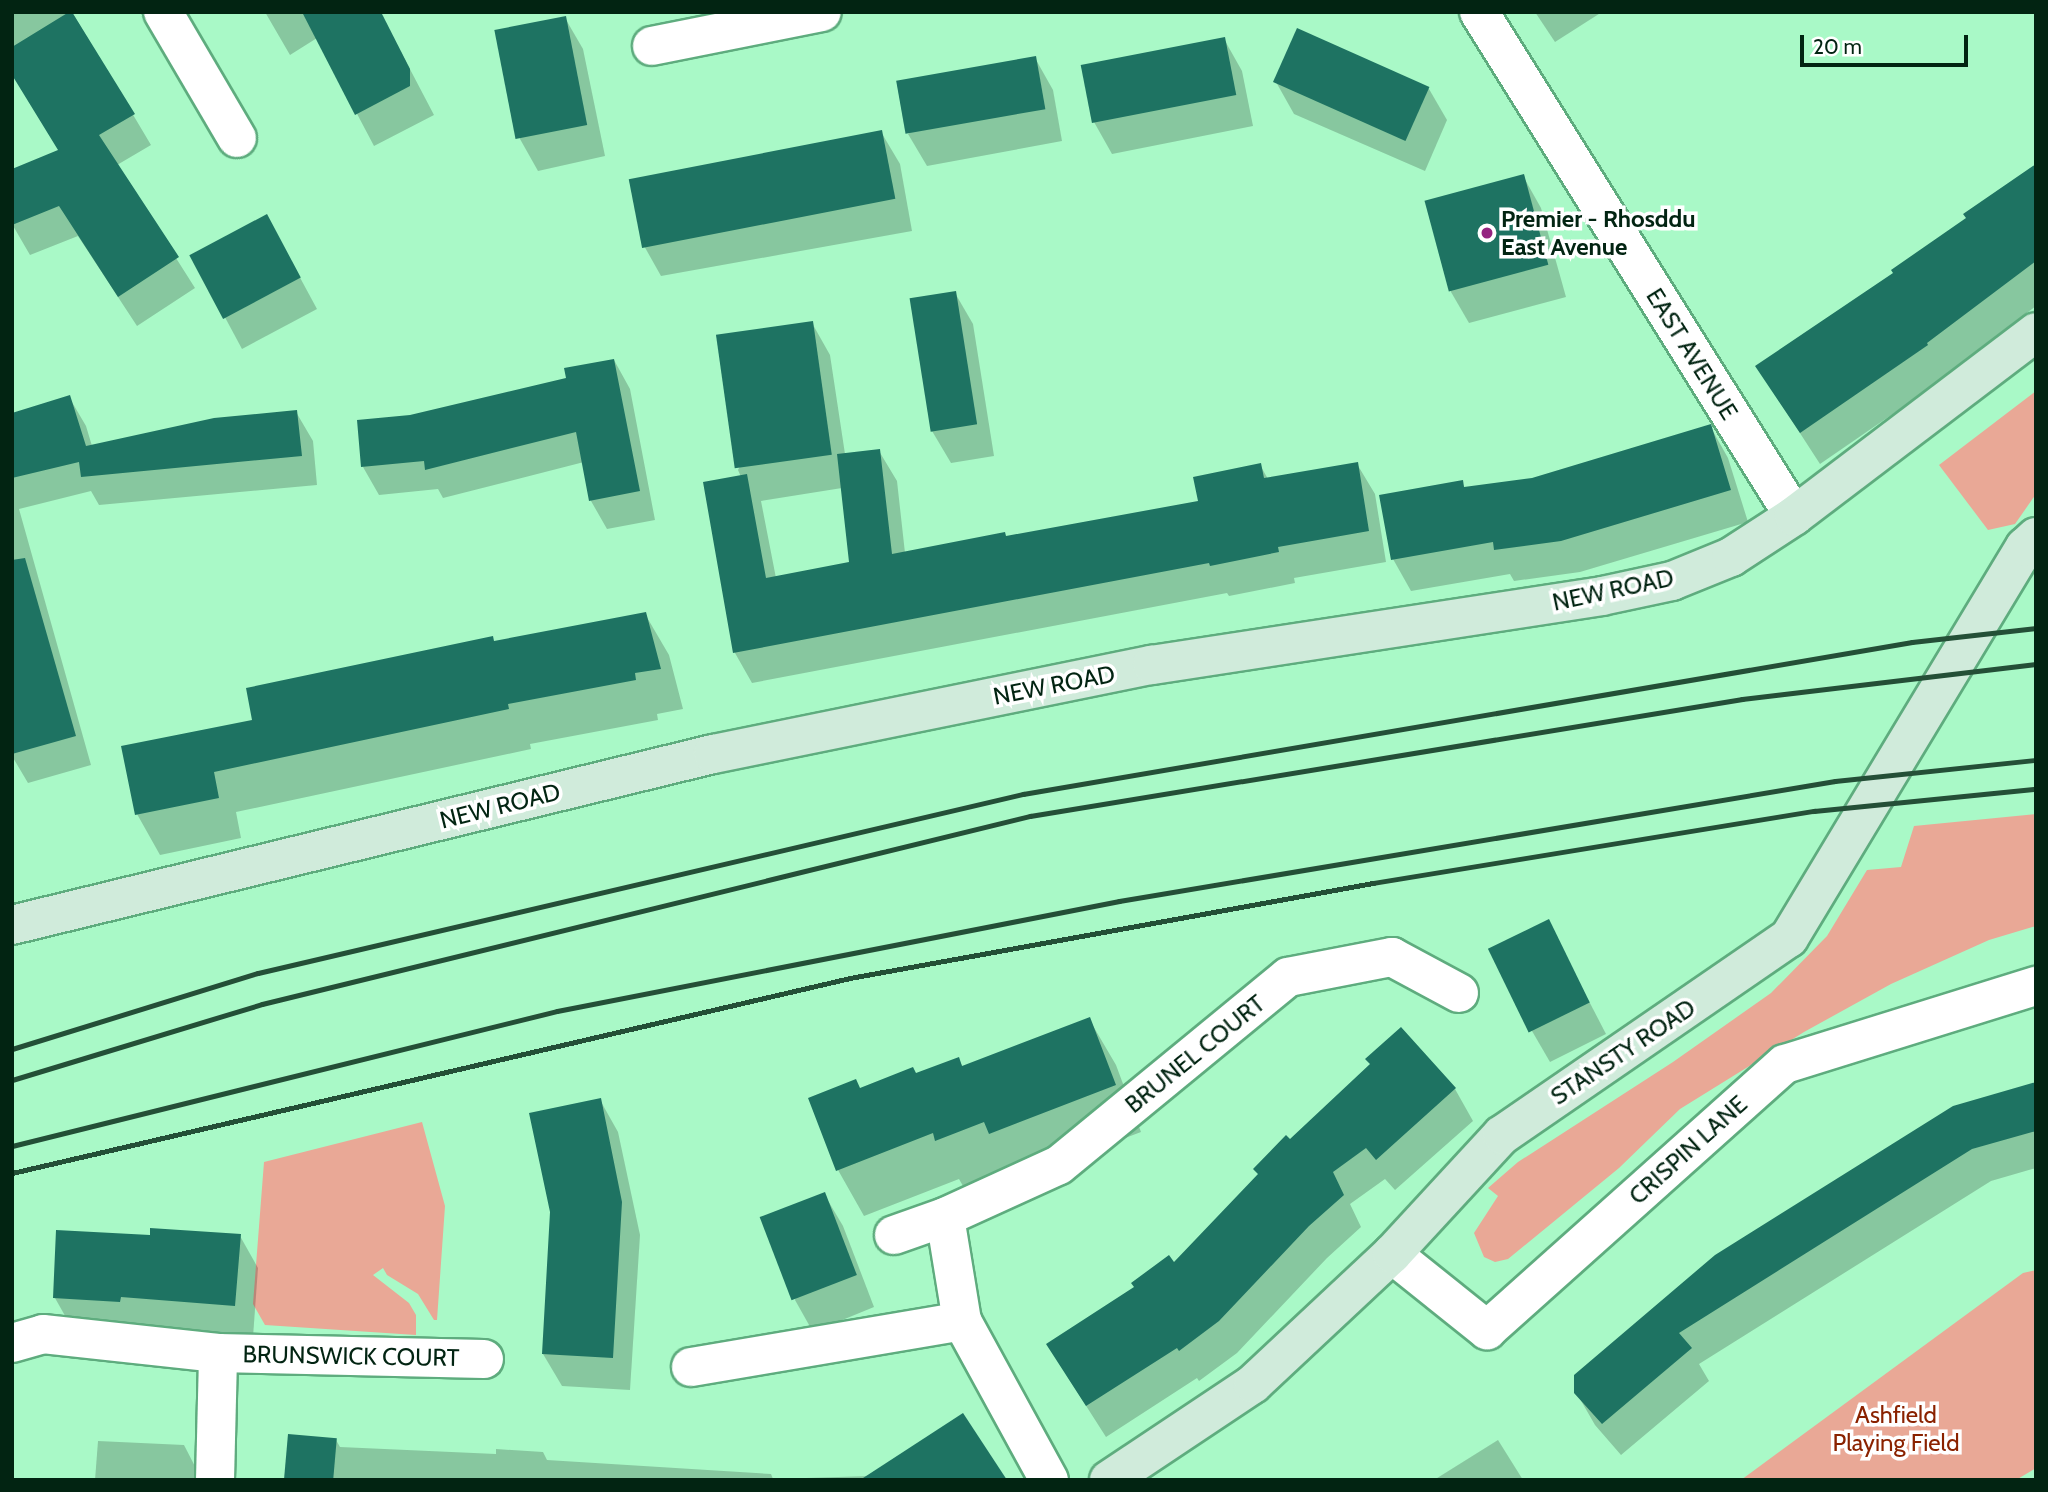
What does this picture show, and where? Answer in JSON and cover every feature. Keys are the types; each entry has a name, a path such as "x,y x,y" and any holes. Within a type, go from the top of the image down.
{"main road":[{"name":"NEW ROAD","path":"12,925 712,754 1152,665 1602,596 1672,580 1731,557 1794,516 2036,332"},
{"name":"STANSTY ROAD","path":"1109,1480 1253,1384 1392,1254 1502,1135 1789,938 2025,547 2036,537"}],"street":[{"path":"163,12 237,138"},
{"path":"652,46 822,12"},
{"name":"EAST AVENUE","path":"1479,12 1794,516"},
{"name":"BRUNEL COURT","path":"894,1235 945,1217 1059,1165 1288,977 1392,957 1459,993"},
{"name":"CRISPIN LANE","path":"1392,1254 1487,1331 1785,1064 2036,986"},
{"path":"945,1217 962,1321 1049,1480"},
{"path":"691,1367 962,1321"},
{"name":"BRUNSWICK COURT","path":"12,1343 43,1334 218,1353 484,1359"},
{"name":"BRUNSWICK COURT","path":"215,1480 218,1353"}],"green space":[{"path":"2036,391 2036,494 2015,524 1988,530 1939,465"},
{"path":"2036,814 2036,926 1989,940 1891,984 1804,1032 1680,1109 1619,1168 1508,1259 1495,1262 1484,1257 1474,1233 1498,1196 1488,1188 1518,1162 1673,1062 1771,993 1827,936 1867,870 1901,867 1914,826"},
{"path":"422,1122 445,1206 437,1320 434,1320 418,1294 387,1275 383,1268 373,1275 409,1303 416,1315 416,1335 265,1325 253,1304 264,1162"},
{"name":"Ashfield Playing Field","path":"2036,1270 2036,1468 2016,1480 1741,1480 2023,1273"}],"building":[{"path":"72,12 135,114 99,135 179,257 118,297 59,206 12,225 12,169 58,150 12,75 12,47"},
{"path":"302,12 381,12 410,69 410,86 355,115"},
{"path":"566,16 587,125 516,139 494,30"},
{"path":"1297,28 1429,87 1405,141 1273,82"},
{"path":"1225,37 1236,95 1092,123 1081,65"},
{"path":"1036,56 1045,109 906,134 896,81"},
{"path":"882,130 895,199 642,248 629,179"},
{"path":"2036,164 2036,261 1927,343 1928,345 1800,433 1755,366 1893,273 1891,270 1966,218 1963,214"},
{"name":"Premier - Rhosddu East Avenue","path":"1524,174 1548,265 1449,291 1425,201"},
{"path":"267,214 301,278 223,319 189,255"},
{"path":"956,291 977,424 931,432 910,298"},
{"path":"813,321 832,455 735,468 716,335"},
{"path":"614,359 640,491 589,501 576,432 425,470 424,461 361,467 357,420 410,415 566,378 564,368"},
{"path":"70,395 86,446 214,418 297,410 302,456 81,477 79,462 12,478 12,413"},
{"path":"1711,424 1731,490 1561,541 1494,550 1493,542 1391,560 1379,495 1463,480 1464,487 1532,478"},
{"path":"880,449 892,554 1005,532 1006,536 1198,501 1193,477 1261,463 1264,478 1358,462 1369,531 1278,547 1279,552 1210,566 1209,563 733,653 703,482 747,474 766,578 849,562 837,454"},
{"path":"25,558 76,736 12,754 12,560"},
{"path":"646,612 661,669 635,673 636,680 508,704 509,709 214,772 219,798 135,815 121,746 252,720 246,688 493,636 494,641"},
{"path":"1549,919 1590,1003 1529,1032 1488,949"},
{"path":"1090,1017 1116,1085 989,1134 984,1122 935,1141 933,1133 836,1171 808,1098 856,1079 860,1088 913,1067 916,1073 959,1057 962,1066"},
{"path":"1401,1027 1456,1088 1376,1160 1366,1148 1333,1172 1344,1195 1309,1226 1219,1321 1179,1351 1177,1348 1086,1406 1046,1344 1134,1287 1131,1283 1169,1255 1174,1262 1258,1174 1253,1169 1286,1135 1290,1139 1370,1064 1365,1059"},
{"path":"2036,1082 2036,1131 1972,1149 1679,1333 1692,1348 1602,1424 1574,1393 1574,1375 1715,1255 1953,1106"},
{"path":"601,1098 622,1202 613,1358 542,1354 550,1212 529,1113"},
{"path":"825,1192 857,1275 792,1300 760,1217"},
{"path":"150,1228 241,1234 235,1306 121,1297 120,1302 53,1298 56,1230 150,1235"},
{"path":"963,1413 1007,1480 860,1480"},
{"path":"288,1434 337,1438 333,1480 284,1480"}],"railway":[{"path":"12,1049 258,973 1023,794 1912,642 2036,628"},
{"path":"12,1080 262,1004 1030,816 1742,699 2036,664"},
{"path":"12,1146 557,1011 1119,901 1835,781 2036,760"},
{"path":"12,1173 850,978 1373,883 1814,811 2036,789"}],"place":[{"name":"Premier - Rhosddu East Avenue","path":"1487,233"}]}
